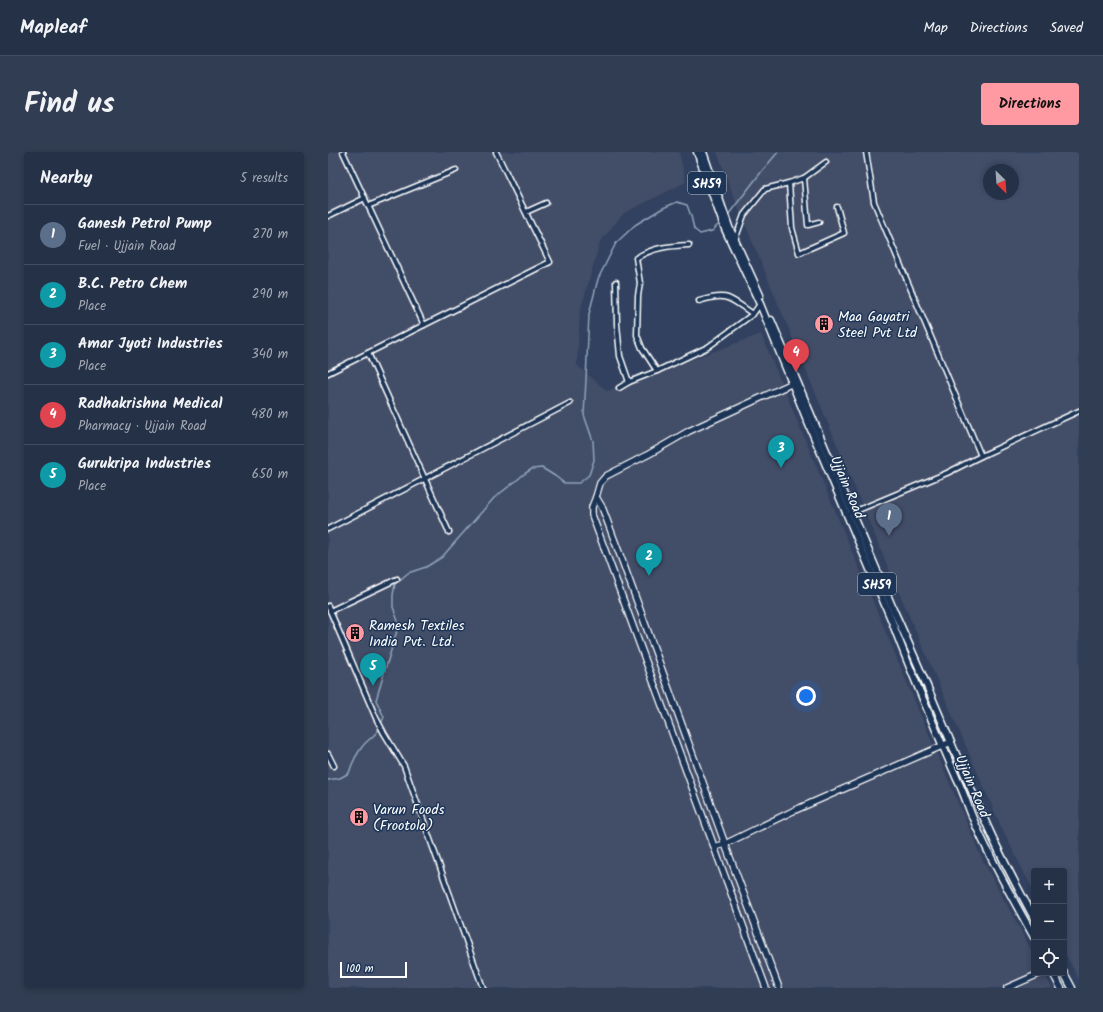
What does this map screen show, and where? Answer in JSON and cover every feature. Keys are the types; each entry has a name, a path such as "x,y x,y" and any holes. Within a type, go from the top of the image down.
{"main road":[{"name":"Ujjain Road","path":"697,152 721,214 795,382"},
{"name":"Ujjain Road","path":"703,152 721,214"},
{"name":"Ujjain Road","path":"727,228 735,240 758,291 850,514 928,713 962,789 973,820 1031,931"},
{"name":"Ujjain Road","path":"850,514 915,656 991,835 1031,913"},
{"path":"1055,976 1062,988"},
{"path":"1066,976 1072,988"}],"street":[{"path":"343,152 424,325"},
{"path":"328,373 550,262 496,152"},
{"path":"866,152 874,202 981,456"},
{"path":"735,240 744,215 765,190 804,178 826,162"},
{"path":"368,206 456,170"},
{"path":"804,178 808,225 819,222"},
{"path":"789,183 792,228 799,253 844,234 837,207"},
{"path":"328,216 365,198"},
{"path":"526,212 546,203"},
{"path":"657,371 642,348 637,335 638,296 640,283 636,258 654,249 669,246 689,245"},
{"path":"616,282 617,324 620,356 629,382"},
{"path":"699,301 716,297 725,297 735,301 753,314"},
{"path":"619,388 708,346 753,314 760,304"},
{"path":"368,353 449,532"},
{"path":"766,988 592,515 592,507 600,483 606,476 689,431 795,382"},
{"path":"328,529 570,403"},
{"path":"850,514 947,473 1079,411"},
{"path":"596,497 602,507 623,563 779,988"},
{"path":"397,579 329,609 376,718 404,766 483,988"},
{"path":"714,847 725,844 793,811 951,742"},
{"path":"328,754 334,766"},
{"path":"1007,988 1034,976"}],"shaded area":[{"path":"328,152 679,152 686,182 624,213 600,242 580,312 577,365 607,391 761,334 982,859 1031,949 1031,976 1046,976 1052,988 328,988"},
{"path":"717,152 1079,152 1079,980 1067,957 1067,868 1031,868 1031,886 1002,829 890,572 737,205"}],"waterway":[{"path":"728,215 778,152"},
{"path":"381,724 384,717 376,700 399,624 393,607 395,584 408,573 426,567 442,557 494,498 532,469 542,468 564,483 579,483 589,475 594,460 593,441 584,415 589,314 598,279 616,243 635,225 663,208 677,202 687,205 694,229 700,234 712,231 721,222"},
{"path":"328,780 340,778 349,773 354,759 364,744 377,733 380,727"}],"place":[{"name":"Maa Gayatri Steel Pvt Ltd","path":"824,324"},
{"name":"Radhakrishna Medical","path":"796,372"},
{"name":"Amar Jyoti Industries","path":"781,468"},
{"name":"Ganesh Petrol Pump","path":"889,536"},
{"name":"B.C. Petro Chem","path":"649,576"},
{"name":"Ramesh Textiles India Pvt. Ltd.","path":"355,633"},
{"name":"Gurukripa Industries","path":"373,686"},
{"name":"Varun Foods (Frootola)","path":"359,817"}]}
